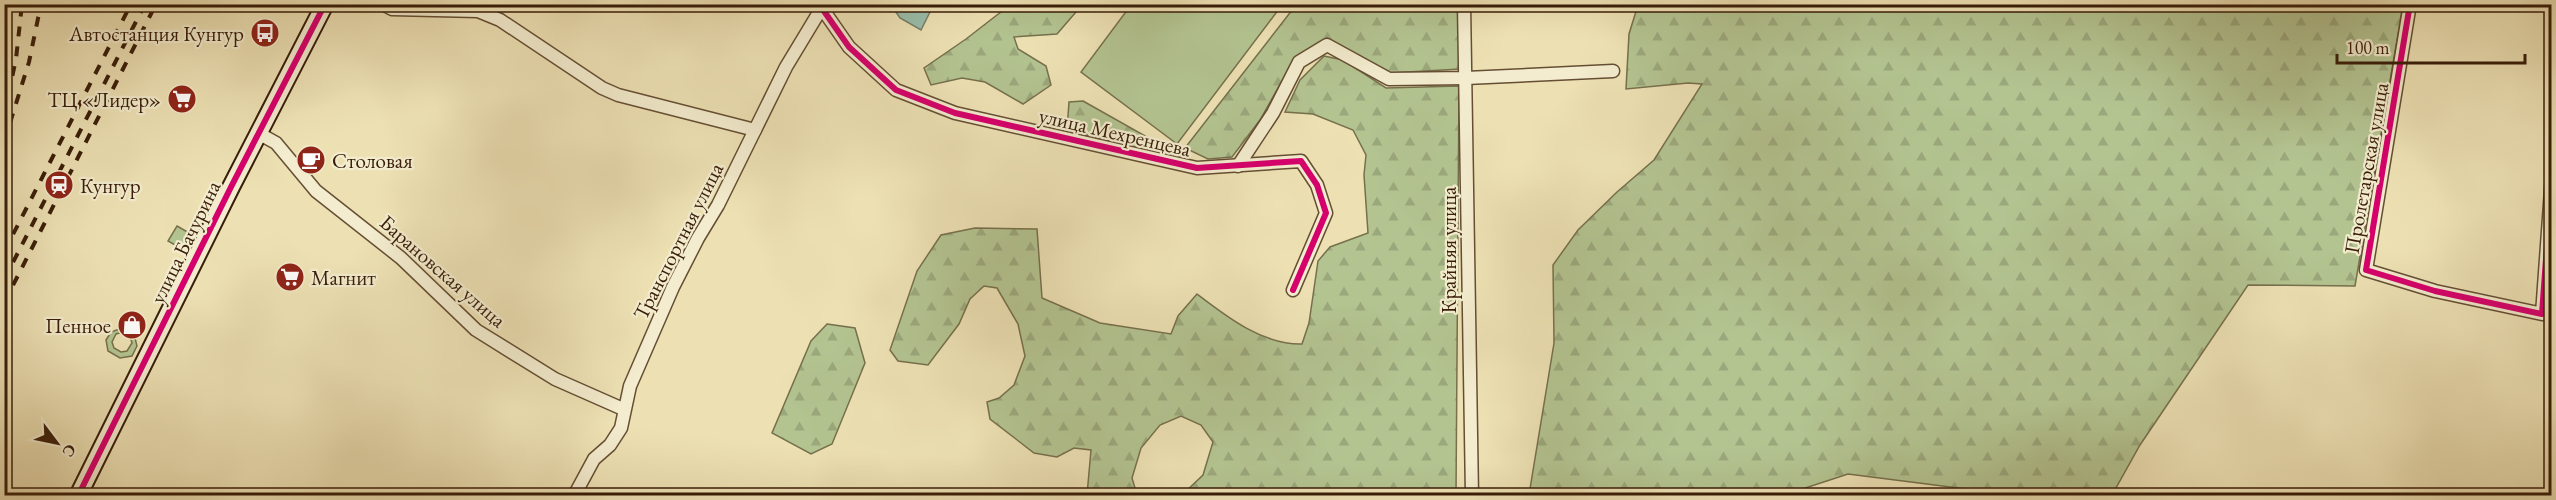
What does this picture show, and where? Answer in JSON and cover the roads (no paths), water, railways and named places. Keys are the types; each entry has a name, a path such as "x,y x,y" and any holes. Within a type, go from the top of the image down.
{"street":[{"name":"улица Бачурина","path":"78,495 258,133 325,4"},
{"path":"383,4 392,9 478,11 500,20 602,88 618,96 755,130"},
{"name":"Крайняя улица","path":"1464,4 1472,495"},
{"name":"Пролетарская улица","path":"2410,4 2366,270 2435,291 2542,314 2552,176"},
{"name":"Транспортная улица","path":"574,495 594,459 610,445 621,428 630,386 673,287 786,67 820,7"},
{"name":"улица Мехренцева","path":"820,7 849,47 896,90 946,110 1197,168 1301,161 1317,185 1326,213 1293,290"},
{"path":"1238,166 1273,113 1299,62 1327,45 1389,79 1466,78 1613,70"},
{"name":"Барановская улица","path":"258,133 276,143 316,191 401,258 476,330 555,379 624,409"}],"railway":[{"path":"4,115 16,59 22,4"},
{"path":"4,142 29,62 41,4"},
{"path":"4,252 131,4"},
{"path":"4,280 145,4"},
{"path":"4,303 156,4"}],"place":[{"name":"Автостанция Кунгур","path":"265,33"},
{"name":"ТЦ «Лидер»","path":"182,99"},
{"name":"Столовая","path":"311,160"},
{"name":"Кунгур","path":"59,185"},
{"name":"Магнит","path":"290,277"},
{"name":"Пенное","path":"132,325"}]}
